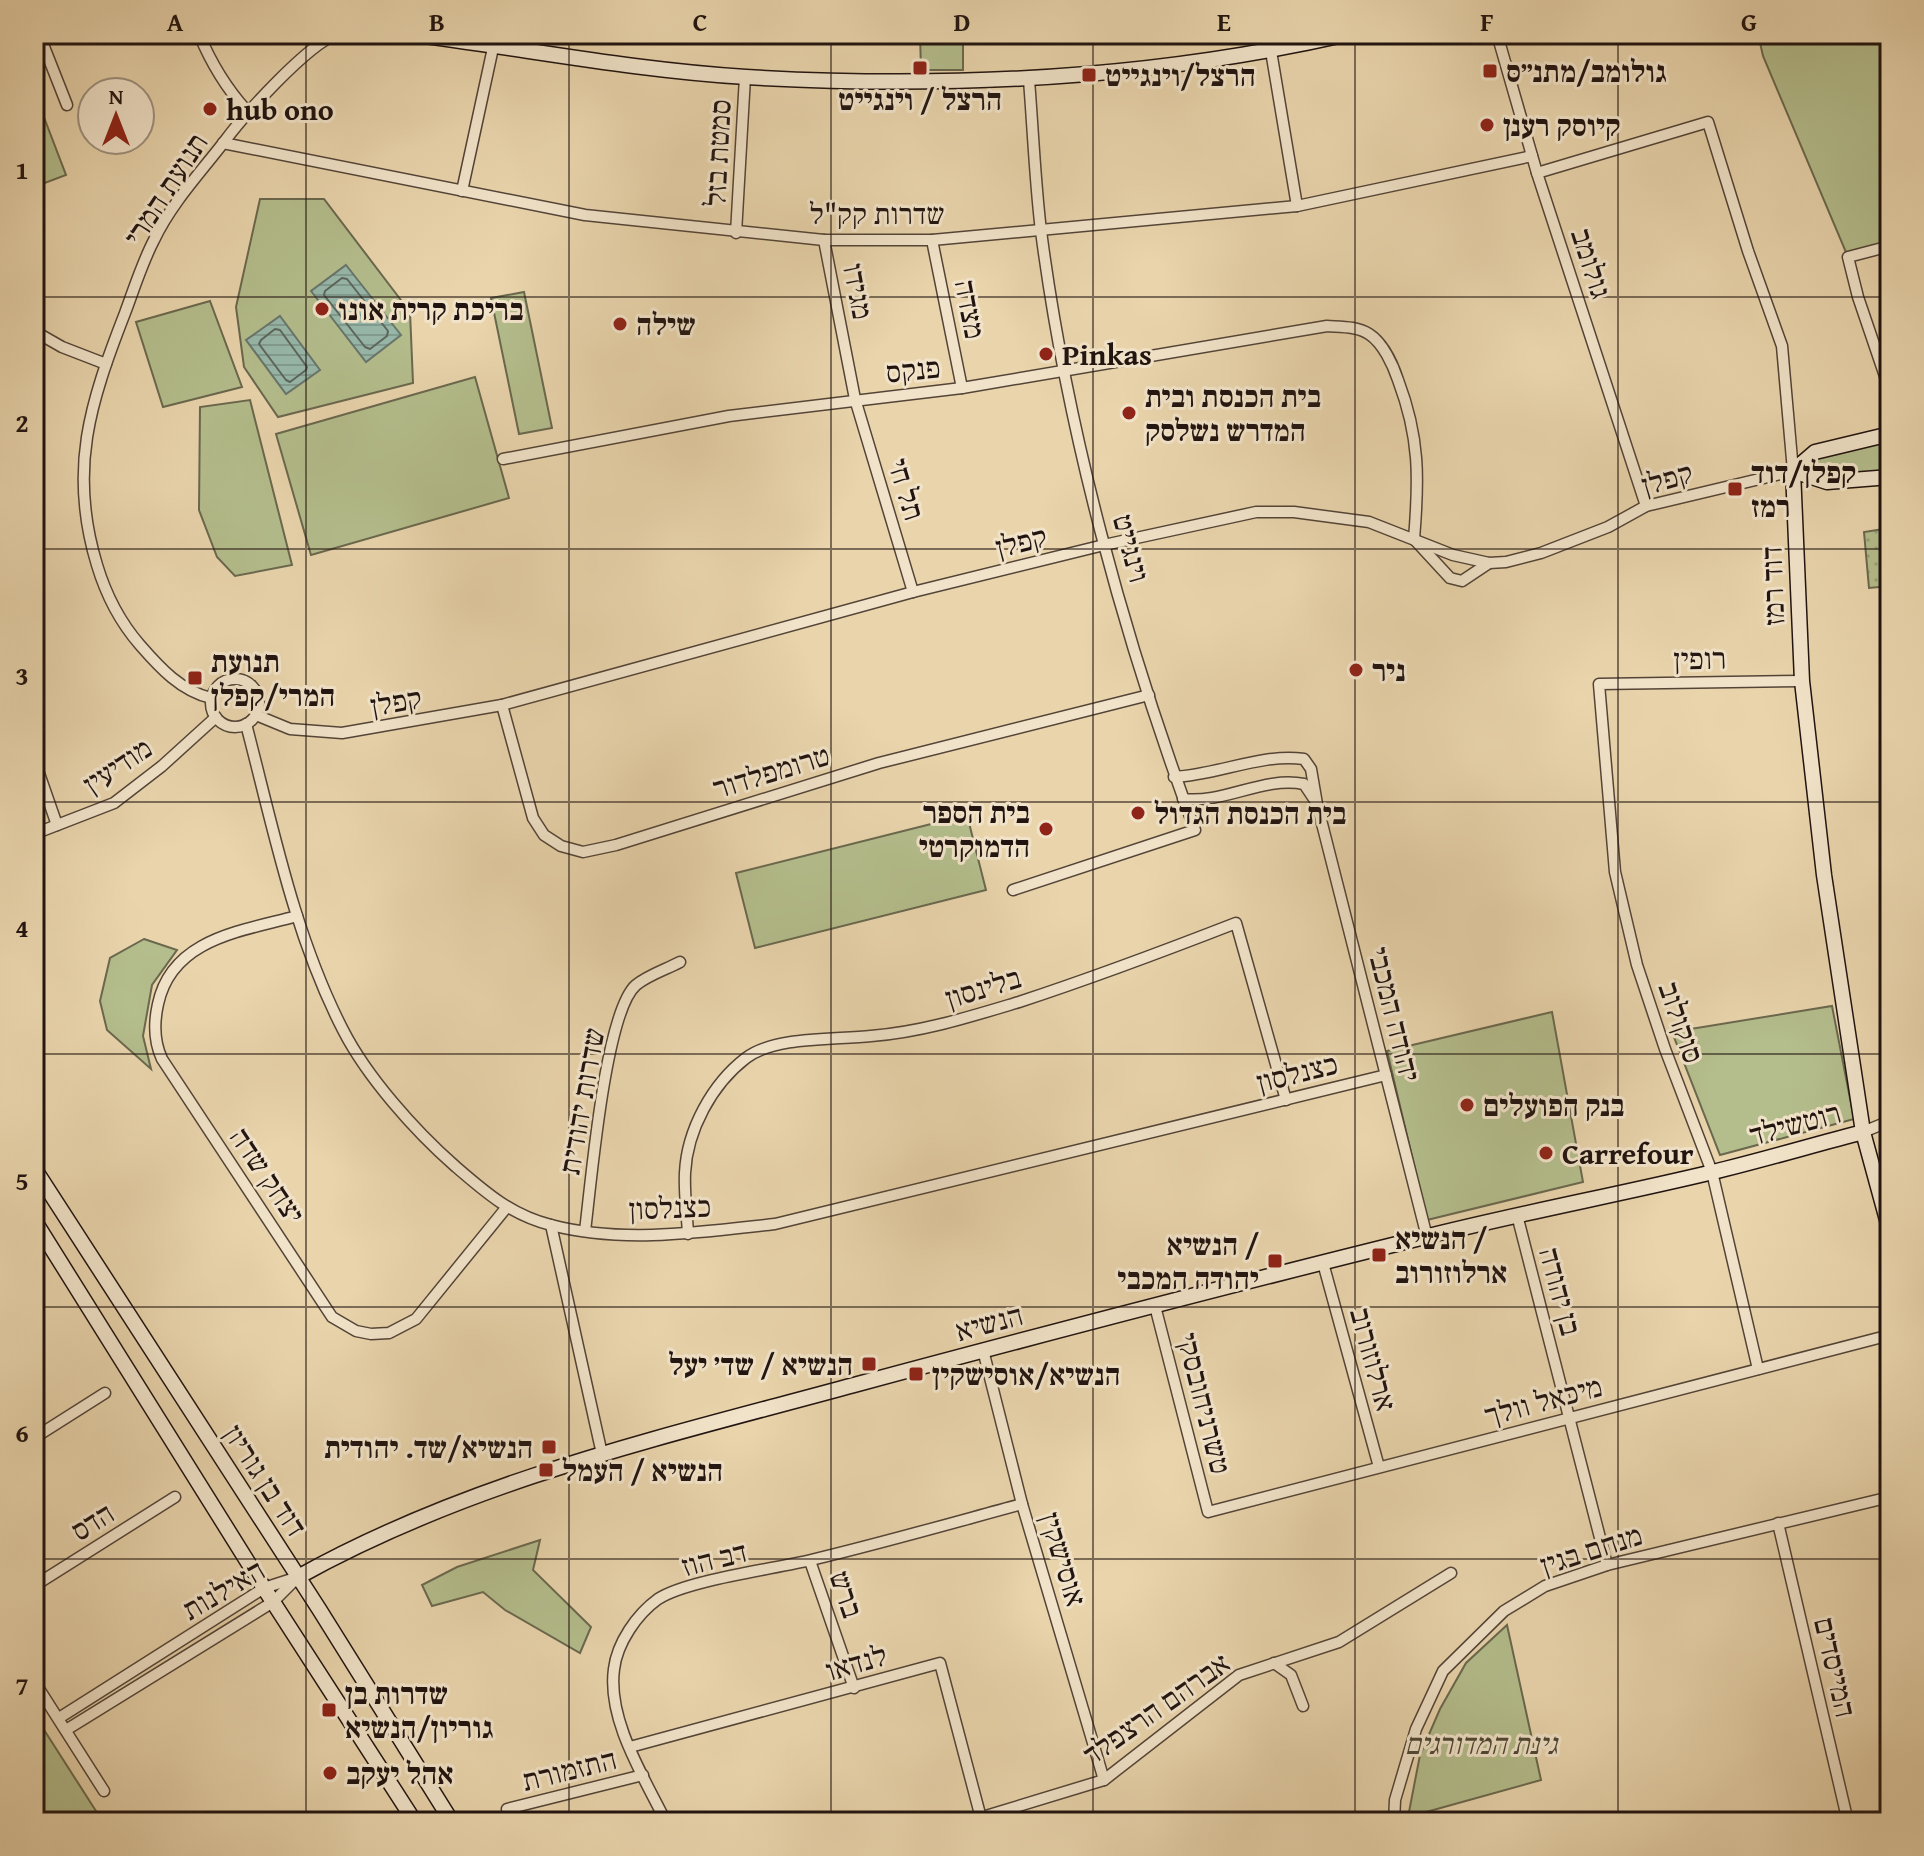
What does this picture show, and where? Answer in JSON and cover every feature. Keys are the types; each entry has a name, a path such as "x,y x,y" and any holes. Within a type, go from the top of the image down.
{"street":[{"path":"39,34 67,105"},
{"path":"199,34 213,67 247,111"},
{"name":"תנועת המרי","path":"211,698 196,694 171,677 122,621 106,590 92,549 84,504 84,447 106,364 154,239 188,186 247,111 311,51 337,34"},
{"path":"409,34 495,41 590,62 745,77 902,82 1029,80 1271,51 1308,38 1348,34"},
{"name":"גולומב","path":"1497,34 1537,173 1646,506"},
{"path":"462,191 495,41"},
{"path":"1271,51 1297,206"},
{"name":"סמטת בזל","path":"736,233 745,77"},
{"name":"וינגייט","path":"1013,890 1195,830 1174,777 1104,545 1064,372 1041,231 1029,80"},
{"name":"דוד רמז","path":"1537,173 1708,122 1748,251 1782,346 1793,471 1802,681 1824,875 1863,1132 1890,1231"},
{"name":"שדרות קק\"ל","path":"223,143 585,215 824,240 932,240 1297,206 1532,156"},
{"name":"מגידו","path":"824,240 855,399"},
{"name":"מצדה","path":"932,240 962,388"},
{"path":"1890,246 1848,257 1858,297 1890,391"},
{"name":"פנקס","path":"503,459 729,416 962,388 1327,326 1351,327 1370,334 1393,366 1416,438 1418,486 1414,539"},
{"path":"34,331 62,347 106,364"},
{"name":"תל חי","path":"855,399 913,592"},
{"path":"1793,471 1815,452 1890,434"},
{"path":"1793,471 1827,482 1890,477"},
{"name":"קפלן","path":"256,715 290,729 342,733 502,705 913,592 1256,512 1329,515 1369,522 1453,555 1489,563 1517,560 1608,527 1646,506 1793,471"},
{"path":"1414,539 1450,578 1462,581 1489,563"},
{"path":"241,679 257,691 260,703 256,715 246,724 233,727 216,717 211,698 225,680 241,679"},
{"name":"רופין","path":"1599,684 1802,681"},
{"name":"סוקולוב","path":"1599,684 1615,872 1637,965 1712,1172 1758,1369"},
{"name":"טרומפלדור","path":"502,705 533,818 544,835 561,846 583,852 616,845 879,763 1149,695"},
{"name":"מודיעין","path":"34,834 105,807 128,793 216,717"},
{"name":"כצנלסון","path":"246,724 297,916 316,972 344,1034 385,1092 433,1146 506,1208 551,1225 585,1231 688,1234 775,1224 1386,1075"},
{"name":"יהודה המכבי","path":"1174,777 1197,776 1287,757 1304,759 1311,769 1317,804 1427,1237"},
{"path":"34,759 57,825"},
{"path":"1183,799 1197,801 1267,784 1293,782 1304,784 1317,804"},
{"name":"יצחק שדה","path":"297,916 220,937 194,949 166,980 158,1002 155,1024 162,1059 332,1317 356,1331 371,1334 389,1333 416,1319 506,1208"},
{"name":"בלינסון","path":"688,1234 685,1171 696,1128 709,1098 729,1073 750,1055 794,1042 929,1029 1073,984 1236,923 1286,1100"},
{"name":"שדרות יהודית","path":"585,1231 603,1089 616,1025 635,986 680,962"},
{"name":"רוטשילד","path":"1712,1172 1863,1132 1890,1121"},
{"name":"דוד בן גוריון","path":"34,1168 452,1822"},
{"name":"הנשיא","path":"298,1577 369,1540 488,1489 602,1454 983,1350 1323,1263 1517,1215 1712,1172"},
{"name":"בן יהודה","path":"1517,1215 1607,1565"},
{"name":"דוד בן גוריון","path":"34,1220 264,1588 415,1822"},
{"path":"551,1225 602,1454"},
{"name":"ארלוזורוב","path":"1323,1263 1379,1467"},
{"name":"טשרניחובסקי","path":"1155,1306 1208,1512"},
{"name":"מיכאל וולך","path":"1208,1512 1890,1335"},
{"name":"אוסישקין","path":"983,1350 1022,1504 1104,1780"},
{"path":"34,1438 105,1393"},
{"name":"הדס","path":"34,1586 175,1497"},
{"name":"מנחם בגין","path":"1394,1822 1395,1800 1416,1729 1443,1671 1504,1611 1545,1586 1607,1565 1890,1497"},
{"name":"דב הוז","path":"666,1822 617,1720 614,1669 622,1643 637,1619 660,1598 693,1586 810,1561 1022,1504"},
{"name":"המייסדים","path":"1778,1523 1848,1822"},
{"name":"ברש","path":"810,1561 854,1688"},
{"name":"אברהם הרצפלד","path":"966,1822 1104,1780 1239,1675 1339,1642 1451,1573"},
{"name":"האילנות","path":"59,1718 264,1588 298,1577"},
{"name":"האילנות","path":"66,1730 273,1602 298,1577"},
{"name":"לנדאו","path":"630,1747 940,1663 981,1818"},
{"path":"1274,1663 1291,1675 1303,1706"},
{"path":"34,1681 104,1791"},
{"name":"התזמורת","path":"507,1809 643,1775"}],"green space":[{"path":"920,34 963,34 963,70 921,70"},
{"path":"1758,34 1890,34 1890,246 1848,257 1763,56"},
{"path":"37,99 66,175 34,187 34,100"},
{"name":"בריכת קרית אונו","path":"260,199 324,199 410,312 413,383 278,417 244,367 236,307"},
{"path":"524,292 552,428 519,434 491,298"},
{"path":"210,301 242,387 163,407 136,322"},
{"path":"475,377 509,498 311,555 276,434"},
{"path":"250,400 292,565 235,576 217,557 199,510 200,407"},
{"path":"1890,434 1890,477 1827,482 1793,471 1807,457"},
{"path":"1890,528 1890,586 1869,588 1864,532"},
{"path":"967,815 986,890 755,948 736,873"},
{"path":"144,939 177,950 152,985 143,1036 151,1069 107,1030 100,1001 110,958"},
{"path":"1832,1006 1854,1119 1720,1155 1672,1032"},
{"path":"1552,1012 1583,1182 1427,1220 1387,1051"},
{"path":"540,1540 533,1570 591,1627 580,1653 505,1610 483,1592 432,1606 422,1585 457,1567"},
{"name":"גינת המדורגים","path":"1507,1625 1541,1780 1408,1817 1420,1755 1440,1709 1466,1663"},
{"path":"39,1722 103,1822 34,1822 34,1725"}],"water":[{"path":"346,265 401,335 366,362 311,291"},
{"path":"280,316 320,370 286,394 246,340"}],"place":[{"name":"הרצל / וינגייט","path":"920,68"},
{"name":"גולומב/מתנ״ס","path":"1490,71"},
{"name":"הרצל/וינגייט","path":"1089,75"},
{"name":"hub ono","path":"210,109"},
{"name":"קיוסק רענן","path":"1487,125"},
{"name":"בריכת קרית אונו","path":"322,309"},
{"name":"שילה","path":"620,324"},
{"name":"Pinkas","path":"1046,354"},
{"name":"בית הכנסת ובית המדרש נשלסק","path":"1129,413"},
{"name":"קפלן/דוד רמז","path":"1735,489"},
{"name":"ניר","path":"1356,670"},
{"name":"תנועת המרי/קפלן","path":"195,678"},
{"name":"בית הכנסת הגדול","path":"1138,813"},
{"name":"בית הספר הדמוקרטי","path":"1046,829"},
{"name":"בנק הפועלים","path":"1467,1105"},
{"name":"Carrefour","path":"1546,1153"},
{"name":"הנשיא / ארלוזורוב","path":"1379,1255"},
{"name":"הנשיא / יהודה המכבי","path":"1275,1261"},
{"name":"הנשיא / שד׳ יעל","path":"869,1364"},
{"name":"הנשיא/אוסישקין","path":"916,1374"},
{"name":"הנשיא/שד. יהודית","path":"549,1447"},
{"name":"הנשיא / העמל","path":"546,1470"},
{"name":"שדרות בן גוריון/הנשיא","path":"329,1710"},
{"name":"אהל יעקב","path":"330,1773"}]}
